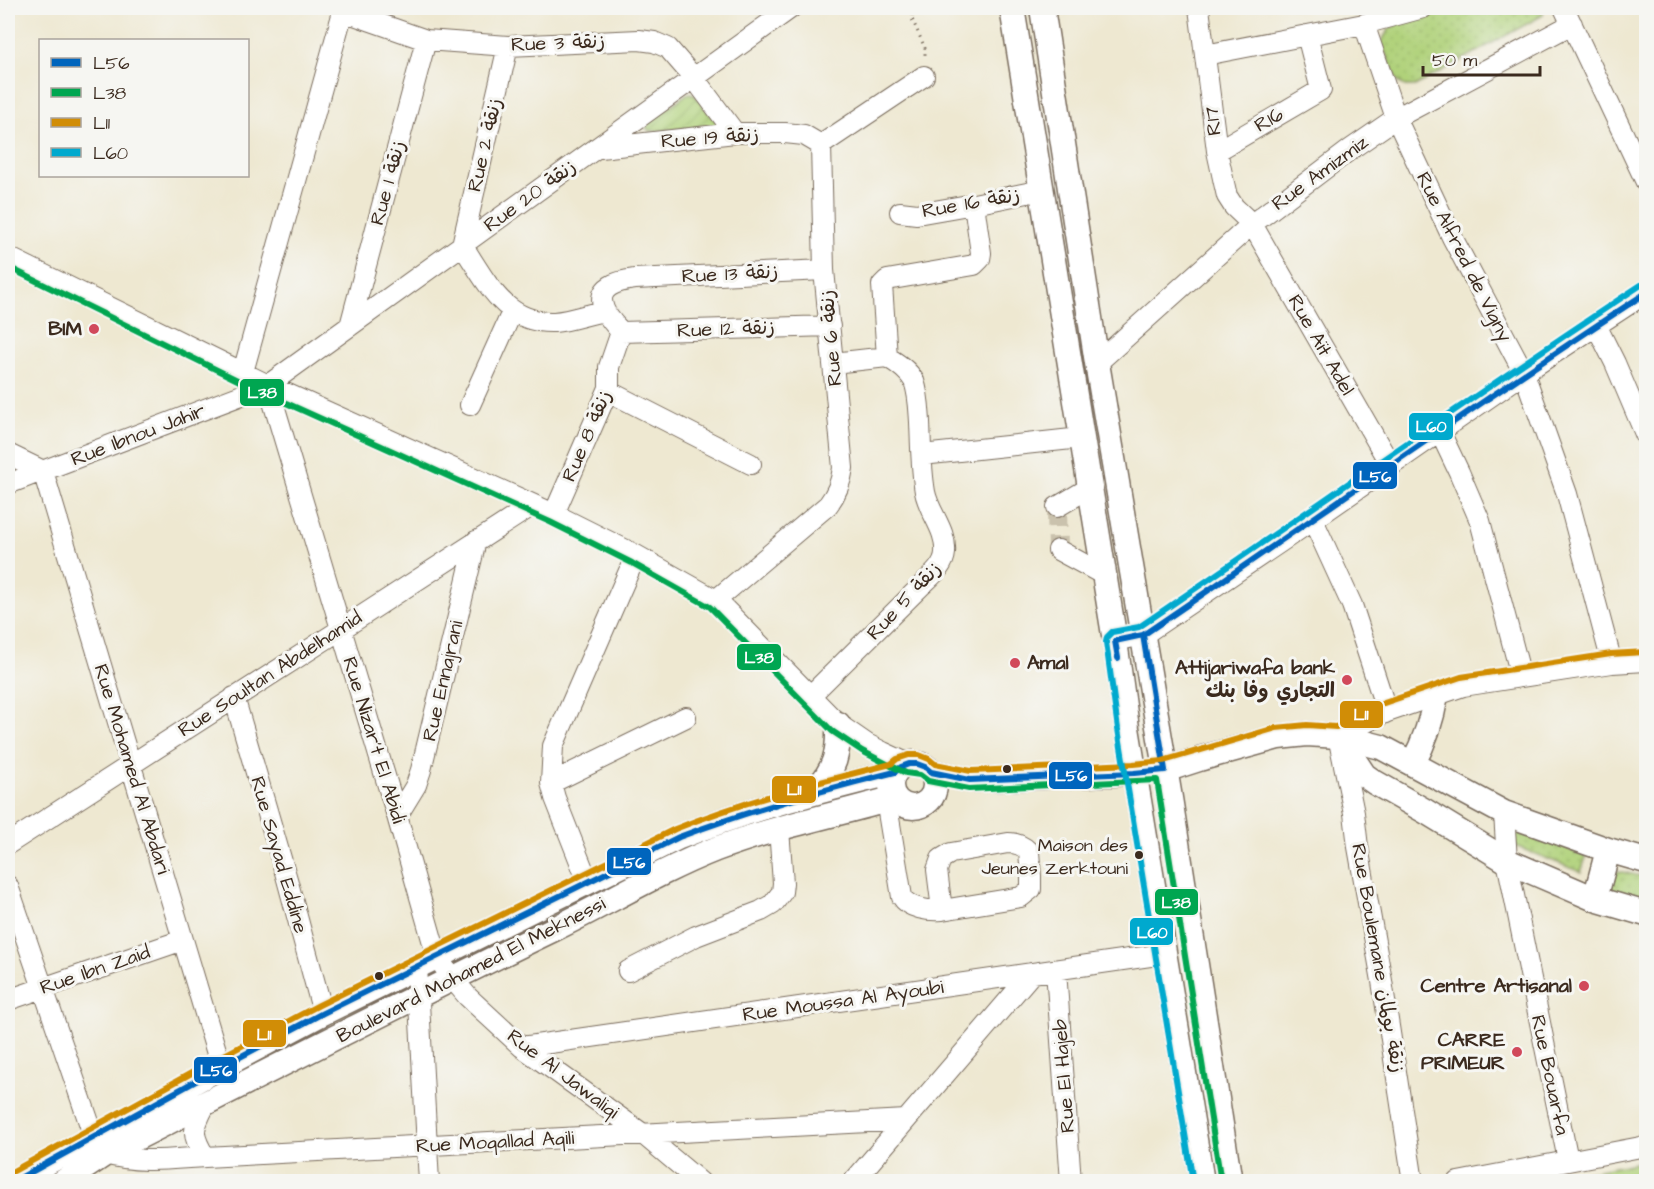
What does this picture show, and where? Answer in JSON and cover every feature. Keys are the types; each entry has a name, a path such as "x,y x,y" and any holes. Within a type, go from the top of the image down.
{"main road":[{"path":"1012,8 1202,1182"},
{"path":"1042,8 1097,363 1165,770 1230,1182"},
{"path":"1413,763 1424,744 1432,719 1436,695"},
{"path":"815,792 825,780 837,753 838,724"},
{"name":"Boulevard Mohamed El Meknessi","path":"63,1182 100,1146 221,1067 323,1013 688,834 712,824 903,766 970,780 1134,773 1165,770 1278,737 1307,734 1338,736 1381,747 1504,813 1608,850 1647,861"},
{"path":"1338,736 1364,775 1507,861 1595,899 1647,914"},
{"path":"903,766 934,780 935,789 932,797 918,807 901,804 890,799 891,780 903,766"},
{"name":"Boulevard Mohamed El Meknessi","path":"932,797 970,780"},
{"name":"Boulevard Mohamed El Meknessi","path":"12,1182 206,1103 667,870 715,850 779,829 890,799"},
{"path":"1595,899 1608,850"}],"street":[{"name":"Rue 20 زنقة","path":"268,385 791,8"},
{"name":"R17","path":"1199,8 1217,151 1227,196 1234,207 1252,224"},
{"path":"1205,55 1364,24 1423,8"},
{"name":"Rue 3 زنقة","path":"344,9 426,40 508,46 639,40 654,42 668,48 694,78 735,133"},
{"path":"243,372 344,9"},
{"path":"1568,16 1641,156 1647,182"},
{"name":"Rue Amizmiz","path":"1097,363 1252,224 1351,149 1396,118 1568,16"},
{"name":"Rue Alfred de Vigny","path":"1364,24 1396,118 1452,237 1524,374 1568,494 1612,663"},
{"name":"R16","path":"1217,151 1321,90 1307,35"},
{"name":"Rue 1 زنقة","path":"350,326 426,40"},
{"name":"Rue 2 زنقة","path":"462,245 508,46"},
{"path":"821,145 924,76"},
{"name":"Rue 19 زنقة","path":"597,148 735,133 804,135 821,145"},
{"name":"Rue 6 زنقة","path":"716,600 828,505 840,483 843,468 824,270 821,145"},
{"name":"Rue 16 زنقة","path":"900,213 916,213 974,204 1042,190"},
{"path":"833,363 887,357 882,285 887,280 974,266 978,262 981,253 974,204"},
{"name":"Rue Aït Adel","path":"1252,224 1391,466"},
{"path":"462,245 501,302 512,312 532,321 555,322 604,311 621,332"},
{"path":"8,257 268,385 554,514 636,555 716,600 838,724 903,766"},
{"name":"Rue 13 زنقة","path":"604,311 602,300 608,287 615,283 635,279 824,270"},
{"path":"1115,641 1143,635 1596,325 1647,293"},
{"path":"470,405 512,312"},
{"path":"1596,325 1647,436"},
{"name":"Rue 12 زنقة","path":"621,332 830,326"},
{"name":"Rue 8 زنقة","path":"554,514 608,391 609,367 621,332"},
{"name":"Rue 5 زنقة","path":"810,696 933,575 944,560 942,531 926,494 919,397 910,375 898,363 887,357"},
{"name":"Rue Ibnou Jahir","path":"8,484 268,385"},
{"name":"Rue Nizar't El Abidi","path":"268,385 397,816 427,962"},
{"path":"608,391 752,464"},
{"path":"1440,432 1480,521 1521,676"},
{"path":"922,455 1081,438"},
{"path":"8,454 43,471"},
{"name":"Rue Mohamed Al Abdari","path":"43,471 221,1067"},
{"path":"1057,507 1089,488"},
{"name":"Rue Soultan Abdelhamid","path":"8,843 533,505"},
{"path":"1313,520 1352,605 1387,712"},
{"name":"Rue Ennajrani","path":"397,816 416,785 422,770 476,541"},
{"path":"1058,550 1104,575"},
{"path":"588,882 551,783 553,746 636,555"},
{"path":"1338,736 1387,712 1463,686 1612,663 1647,661"},
{"name":"Rue Sayad Eddine","path":"234,697 323,1013"},
{"path":"551,783 687,717"},
{"name":"Rue Boulemane زنقة بولمان","path":"1338,736 1354,813 1413,1182"},
{"path":"890,799 904,902 933,911 942,910 1021,897 1031,889 1029,852 1022,846 1008,843 945,855 937,870 942,910"},
{"name":"Rue Bouarfa","path":"1504,813 1507,861 1568,1160"},
{"path":"628,971 696,936 761,911 773,904 782,892 783,883 779,829"},
{"path":"8,886 100,1146"},
{"name":"Rue Ibn Zaid","path":"8,1000 183,940"},
{"name":"Rue Moussa Al Ayoubi","path":"522,1047 1164,954"},
{"path":"427,962 419,996 429,1182"},
{"name":"Rue Al Jawaliqi","path":"427,962 452,978 490,1018 522,1047 643,1134 700,1182"},
{"name":"Rue El Hajeb","path":"1056,970 1071,1182"},
{"path":"853,1182 1032,973"},
{"path":"206,1103 197,1121 194,1137 206,1158"},
{"name":"Rue Moqallad Aqili","path":"100,1146 121,1159 206,1158 906,1120"},
{"path":"1458,1182 1548,1173 1568,1160 1647,1146"}],"path":[{"path":"913,8 912,19 926,48 924,76"}],"green space":[{"path":"1451,8 1543,8 1543,15 1415,86 1405,86 1398,82 1381,42 1389,29 1398,23"},
{"path":"690,93 695,95 717,123 716,127 650,131 647,129 646,123"},
{"path":"1512,823 1586,857 1581,872 1515,846"},
{"path":"1617,871 1646,877 1646,897 1608,888 1608,879"},
{"path":"1646,1161 1646,1181 1564,1181 1569,1176"}],"tunnel":[{"path":"1057,507 1058,550"}],"transit line":[{"name":"L38","path":"8,267 264,393 550,522 632,563 710,607 832,731 862,751 906,773 920,775 928,781 969,789 1157,780 1221,1182"},
{"name":"L60","path":"1193,1182 1118,729 1107,637 1112,632 1139,627 1641,285"},
{"name":"L56","path":"1118,658 1115,641 1143,635 1456,420 1646,293"},
{"name":"L56","path":"13,1182 323,1013 679,837 706,827 786,801 895,772 909,764 917,764 931,772 970,780 1165,770 1143,635"},
{"name":"L11","path":"8,1174 319,1005 675,829 755,801 891,764 909,755 919,755 935,764 971,771 1163,761 1276,728 1307,725 1336,727 1384,703 1461,677 1611,654 1645,652"}],"place":[{"name":"BIM","path":"94,329"},
{"name":"Amal","path":"1015,663"},
{"name":"Attijariwafa bank التجاري وفا بنك","path":"1347,680"},
{"name":"Maison des Jeunes Zerktouni","path":"1139,855"},
{"name":"Centre Artisanal","path":"1584,986"},
{"name":"CARRE PRIMEUR","path":"1517,1052"}]}
